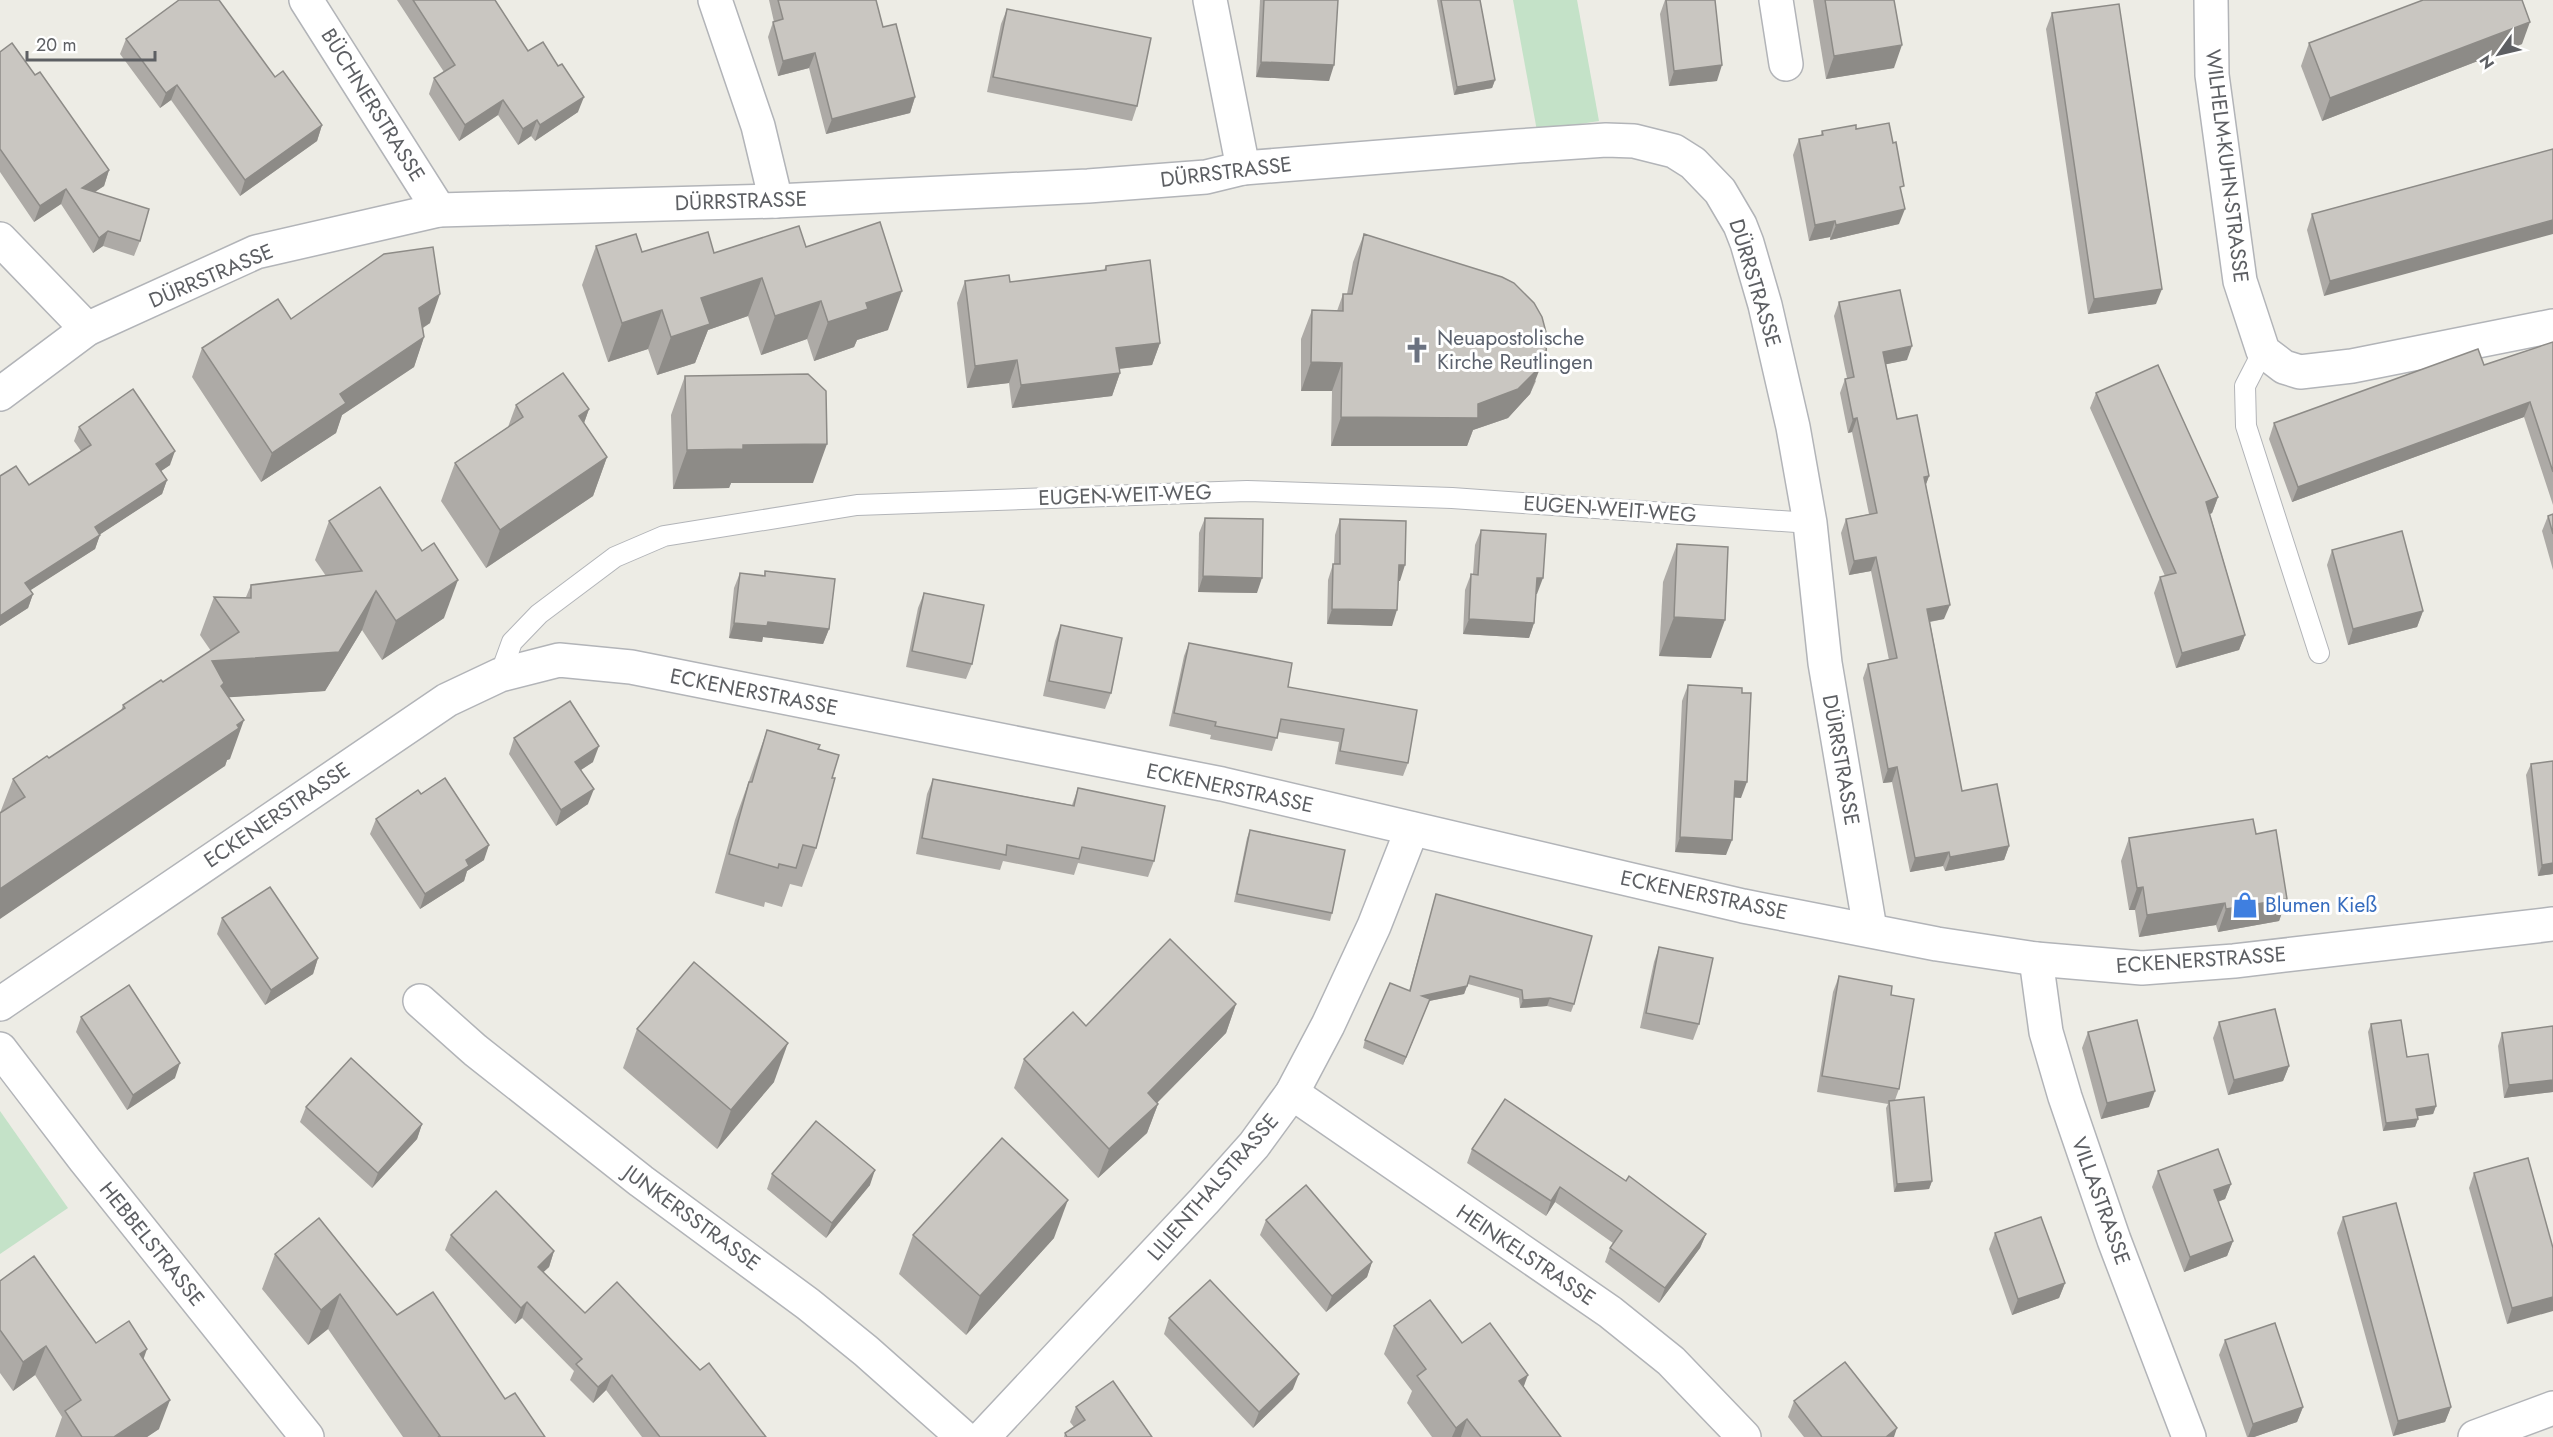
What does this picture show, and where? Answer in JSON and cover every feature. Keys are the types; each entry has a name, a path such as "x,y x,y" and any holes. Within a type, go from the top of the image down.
{"street":[{"name":"BÜCHNERSTRASSE","path":"306,0 439,210"},
{"path":"715,0 758,126 776,201"},
{"path":"1210,0 1243,168"},
{"path":"1776,0 1786,64"},
{"name":"WILHELM-KUHN-STRASSE","path":"2211,0 2212,75 2240,281 2262,351"},
{"name":"DÜRRSTRASSE","path":"0,394 87,329 256,252 439,210 776,201 1088,186 1206,177 1243,168 1606,140 1655,145 1674,151 1693,162 1706,174 1731,208 1747,243 1765,305 1783,381 1810,523 1825,663 1870,929"},
{"path":"0,239 87,329"},
{"path":"2262,351 2284,367 2300,372 2352,366 2553,326"},
{"name":"ECKENERSTRASSE","path":"0,1004 447,700 500,675 559,660 631,667 1222,784 1743,906 1870,929 1937,944 2036,959 2085,965 2154,967 2234,961 2553,924"},
{"name":"LILIENTHALSTRASSE","path":"983,1437 1219,1185 1254,1145 1292,1093 1328,1025 1374,926 1412,829"},
{"name":"VILLASTRASSE","path":"2036,959 2046,1032 2064,1097 2114,1240 2189,1437"},
{"name":"JUNKERSSTRASSE","path":"420,1001 475,1050 641,1181 808,1304 866,1351 963,1437"},
{"name":"HEBBELSTRASSE","path":"0,1049 93,1170 308,1437"},
{"name":"HEINKELSTRASSE","path":"1292,1093 1610,1312 1671,1361 1744,1437"},
{"path":"2475,1437 2553,1408"}],"lane":[{"path":"2262,351 2245,386 2246,426 2319,653"},
{"name":"EUGEN-WEIT-WEG","path":"500,675 512,642 539,614 615,557 638,546 664,536 857,505 1224,492 1329,492 1452,498 1810,523"}],"green space":[{"path":"1513,0 1577,0 1599,121 1537,131"},
{"path":"0,1111 68,1208 0,1254"}],"building":[{"path":"179,0 219,0 275,77 283,71 322,125 245,180 177,85 166,93 126,39"},
{"path":"413,0 495,0 528,51 543,42 558,66 562,64 584,97 540,125 537,120 523,129 503,100 465,125 434,78 455,65"},
{"path":"778,0 876,0 883,27 896,24 915,97 832,119 815,53 783,61 773,22 783,19"},
{"path":"1264,0 1338,0 1334,65 1261,62"},
{"path":"1441,0 1480,0 1495,80 1457,87"},
{"path":"1666,0 1715,0 1722,65 1674,71"},
{"path":"1825,0 1894,0 1902,45 1834,56"},
{"path":"2423,0 2522,0 2530,22 2330,98 2309,43"},
{"path":"2119,4 2162,289 2094,299 2052,13"},
{"path":"1007,9 1151,38 1137,106 993,77"},
{"path":"12,43 35,75 40,72 109,170 82,188 149,209 140,241 108,231 99,238 66,189 40,206 0,149 0,52"},
{"path":"1889,123 1893,143 1896,142 1904,186 1900,187 1905,209 1836,225 1835,221 1815,225 1799,139 1823,135 1822,131 1856,125 1856,129"},
{"path":"2553,149 2553,220 2330,281 2312,214"},
{"path":"880,222 902,291 866,303 868,309 828,322 821,301 775,316 762,278 701,298 710,324 671,337 662,310 622,323 596,246 636,234 642,252 708,232 714,253 799,226 806,247"},
{"name":"Neuapostolische Kirche Reutlingen","path":"1364,234 1502,277 1514,283 1534,303 1542,317 1547,336 1546,353 1541,366 1518,389 1478,404 1478,418 1341,417 1342,363 1311,362 1312,310 1343,311 1343,294 1352,294"},
{"path":"433,247 440,294 419,308 424,337 340,394 346,403 272,453 202,348 278,299 291,319 384,254"},
{"path":"1150,260 1160,343 1116,348 1120,373 1021,385 1017,360 975,366 965,281 1009,275 1010,282 1106,270 1106,266"},
{"path":"1900,290 1912,346 1883,352 1897,419 1917,415 1929,476 1924,477 1950,605 1927,609 1962,791 1997,784 2009,846 1950,857 1949,852 1915,858 1897,767 1888,769 1868,664 1897,658 1876,557 1854,561 1846,519 1877,513 1857,418 1853,419 1845,379 1854,377 1839,302"},
{"path":"2553,342 2553,472 2530,402 2298,487 2274,423 2478,349 2484,365"},
{"path":"2158,365 2218,497 2206,502 2245,635 2182,653 2160,577 2176,573 2096,393"},
{"path":"563,373 589,409 579,416 607,457 500,530 455,463 523,417 516,405"},
{"path":"808,374 826,391 827,444 743,445 743,449 687,450 685,376"},
{"path":"133,389 175,451 156,464 167,480 95,527 100,535 25,583 33,594 0,616 0,476 16,466 29,485 91,445 79,427"},
{"path":"380,487 422,551 434,543 458,580 396,621 376,591 339,652 212,661 224,683 221,686 244,720 237,725 239,728 0,889 0,813 25,797 13,779 125,708 123,705 161,680 163,682 239,632 214,597 251,598 251,585 362,571 329,521"},
{"path":"2553,514 2553,534 2548,516"},
{"path":"1205,518 1263,519 1262,578 1203,576"},
{"path":"1340,519 1406,521 1405,565 1399,565 1397,610 1332,609 1333,564 1340,564"},
{"path":"1481,530 1546,534 1543,578 1537,578 1534,623 1469,619 1471,574 1478,575"},
{"path":"2402,531 2423,611 2353,629 2332,550"},
{"path":"1677,544 1728,547 1725,620 1674,617"},
{"path":"765,571 835,579 829,629 768,622 767,626 734,623 740,573 765,576"},
{"path":"924,593 984,605 972,664 912,651"},
{"path":"1061,625 1122,638 1111,693 1049,681"},
{"path":"1189,643 1292,663 1288,687 1417,710 1408,763 1340,751 1344,729 1281,719 1277,738 1215,726 1216,722 1174,713"},
{"path":"1688,685 1742,688 1742,693 1751,693 1747,782 1735,781 1732,840 1680,837"},
{"path":"570,701 599,746 575,762 594,789 561,810 514,738"},
{"path":"767,730 820,745 818,749 839,755 816,848 803,845 796,868 779,864 778,868 729,854 749,782 752,782"},
{"path":"2553,761 2553,863 2542,865 2531,764"},
{"path":"445,778 489,845 466,860 469,866 425,894 376,819 418,790 421,794"},
{"path":"933,779 1074,806 1078,788 1165,806 1154,861 1082,847 1079,859 1007,845 1006,855 922,838"},
{"path":"2253,819 2256,834 2276,830 2287,899 2226,909 2225,903 2147,915 2143,887 2137,888 2129,838"},
{"path":"1250,830 1345,850 1332,913 1237,894"},
{"path":"270,887 318,958 271,990 222,918"},
{"path":"1436,894 1592,936 1574,1004 1550,998 1523,1000 1522,990 1470,976 1467,986 1422,996 1430,999 1406,1057 1365,1040 1390,983 1410,991"},
{"path":"1170,939 1236,1004 1148,1093 1158,1104 1109,1149 1024,1059 1073,1012 1086,1026"},
{"path":"1659,947 1713,958 1699,1024 1646,1013"},
{"path":"694,962 788,1043 731,1110 637,1029"},
{"path":"1839,976 1892,986 1891,995 1914,999 1899,1089 1822,1076"},
{"path":"129,985 180,1063 133,1095 81,1017"},
{"path":"2275,1009 2289,1066 2234,1080 2219,1022"},
{"path":"2137,1020 2155,1091 2107,1103 2088,1032"},
{"path":"2401,1020 2407,1057 2428,1054 2436,1106 2416,1109 2418,1119 2386,1123 2371,1024"},
{"path":"2553,1026 2553,1080 2509,1085 2502,1033"},
{"path":"351,1058 422,1124 378,1173 306,1107"},
{"path":"1924,1097 1932,1181 1897,1184 1889,1101"},
{"path":"1505,1099 1626,1181 1629,1176 1706,1234 1665,1288 1610,1248 1622,1231 1560,1187 1551,1201 1472,1149"},
{"path":"816,1121 875,1170 832,1223 772,1174"},
{"path":"1002,1138 1068,1200 980,1296 913,1235"},
{"path":"2218,1149 2231,1184 2214,1190 2233,1241 2190,1257 2158,1171"},
{"path":"2528,1158 2553,1248 2553,1297 2512,1308 2474,1173"},
{"path":"1306,1185 1372,1262 1332,1296 1266,1220"},
{"path":"496,1191 554,1251 538,1267 585,1313 617,1282 700,1370 709,1363 766,1437 660,1437 612,1375 598,1387 576,1364 582,1359 527,1302 521,1308 451,1235"},
{"path":"2396,1203 2451,1407 2398,1421 2343,1217"},
{"path":"2041,1217 2065,1283 2018,1299 1995,1233"},
{"path":"319,1218 397,1315 433,1292 505,1399 515,1393 545,1437 438,1437 440,1436 340,1294 321,1310 275,1254"},
{"path":"34,1256 96,1343 129,1321 147,1349 140,1354 170,1400 114,1437 82,1437 65,1411 81,1400 46,1346 23,1362 0,1330 0,1281"},
{"path":"1210,1280 1299,1374 1259,1412 1169,1318"},
{"path":"1430,1300 1462,1343 1490,1323 1528,1375 1519,1381 1561,1437 1481,1437 1467,1419 1456,1428 1417,1376 1426,1369 1394,1326"},
{"path":"2275,1323 2303,1407 2253,1424 2225,1340"},
{"path":"1845,1362 1897,1428 1886,1437 1822,1437 1794,1401"},
{"path":"1113,1381 1152,1437 1067,1437 1065,1433 1085,1420 1076,1407"}],"place":[{"name":"Neuapostolische Kirche Reutlingen","path":"1417,350"},
{"name":"Blumen Kieß","path":"2245,905"}]}
